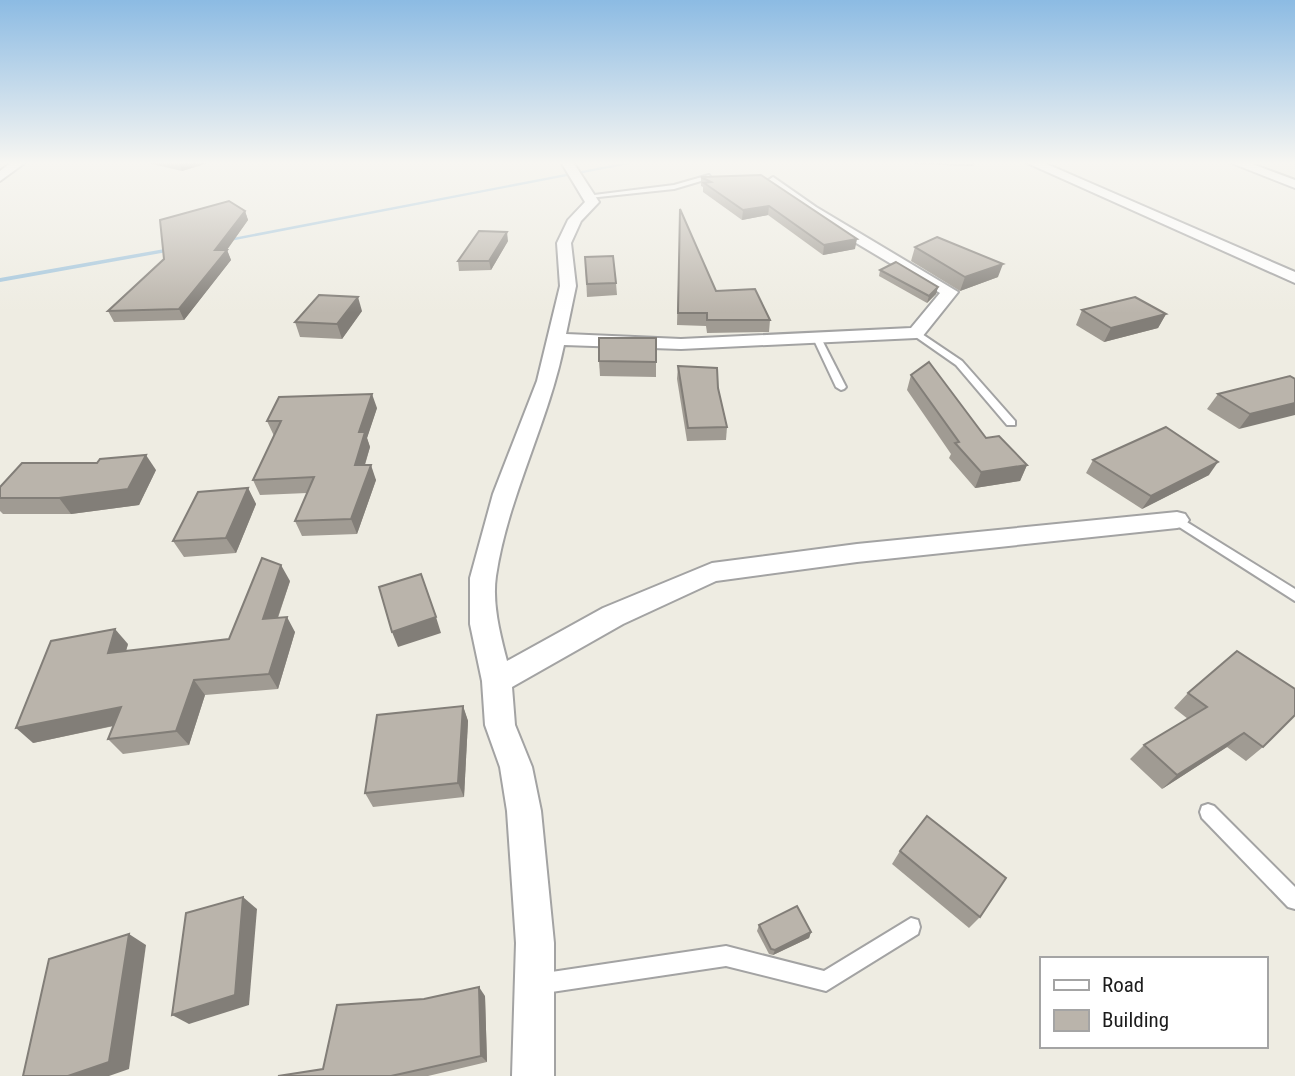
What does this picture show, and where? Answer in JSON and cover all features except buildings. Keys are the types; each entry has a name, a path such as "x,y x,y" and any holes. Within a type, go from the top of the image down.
{"street":[{"path":"533,1076 535,943 524,811 516,767 500,725 497,681 484,624 483,579 505,494 547,381 568,286 564,243 575,220 582,212"},
{"path":"554,340 681,344 916,333 950,292 813,212"},
{"path":"1145,212 1295,278"},
{"path":"497,681 613,616 712,572 857,553 1177,520"}],"lane":[{"path":"916,333 959,363 1011,423"},
{"path":"817,338 841,387"},
{"path":"1177,520 1295,596"},
{"path":"1208,812 1295,900"},
{"path":"534,985 726,956 826,981 911,927"}],"waterway":[{"path":"225,240 372,212"},
{"path":"0,280 176,249"}]}
